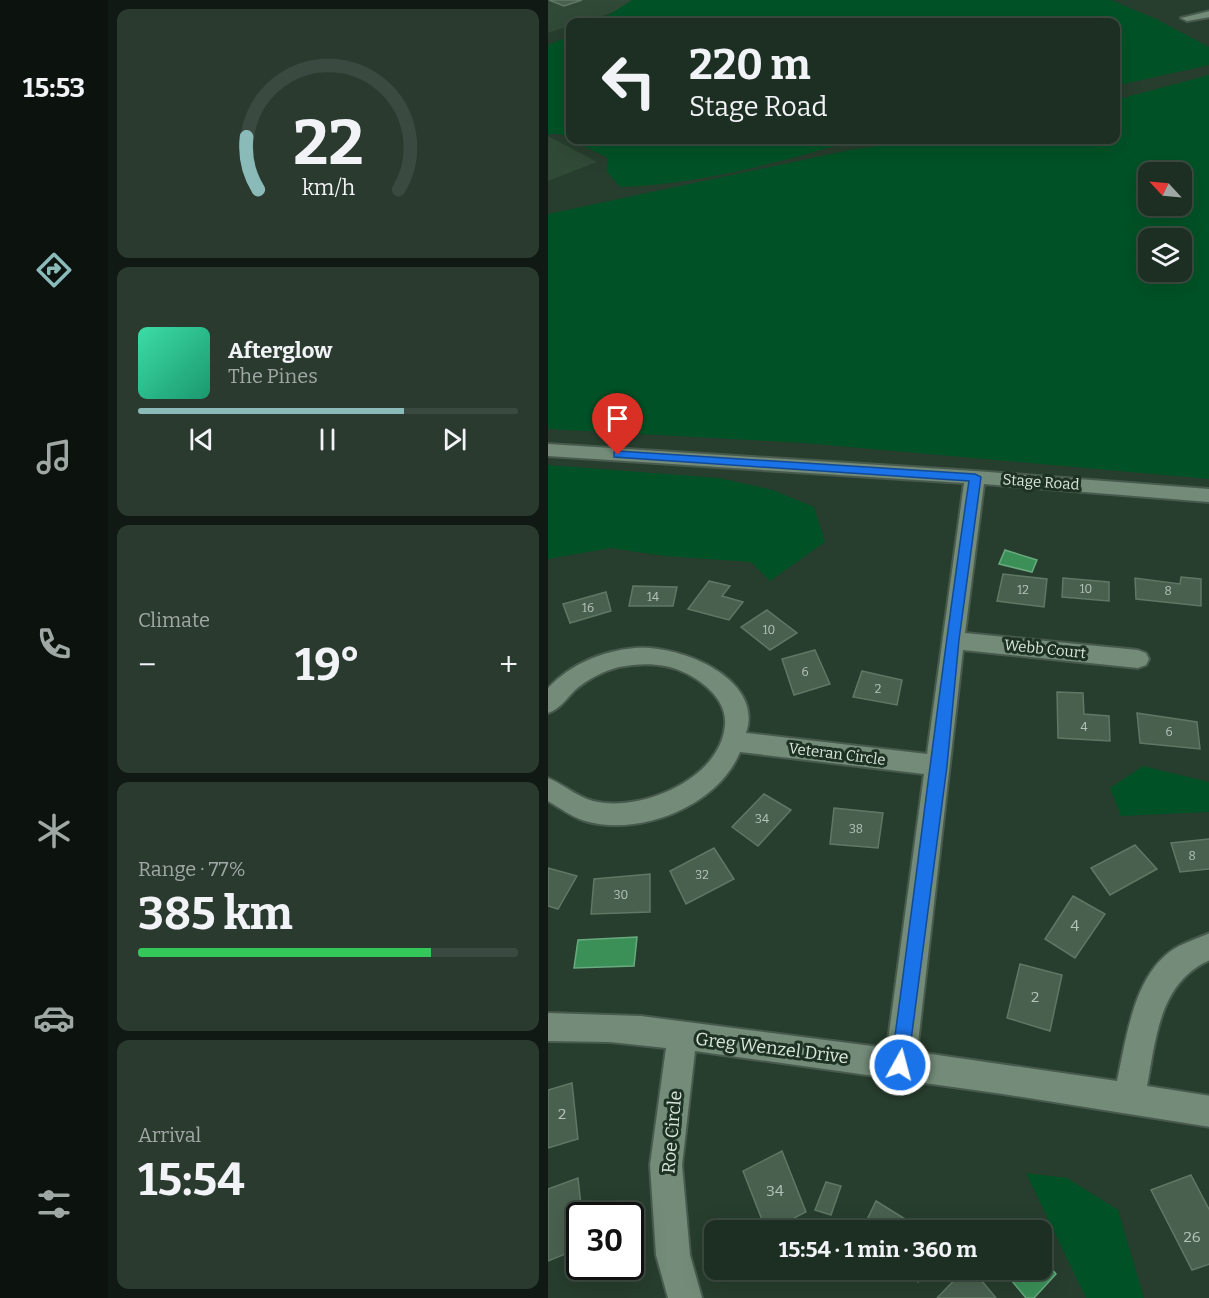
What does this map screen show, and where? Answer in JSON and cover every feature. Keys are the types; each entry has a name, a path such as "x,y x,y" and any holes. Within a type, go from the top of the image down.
{"street":[{"path":"1187,18 1210,14"},
{"name":"Stage Road","path":"548,450 975,477 1210,496"},
{"path":"900,1065 939,766 952,640 975,477"},
{"name":"Webb Court","path":"952,640 1138,659"},
{"path":"548,704 560,688 581,672 612,659 658,656 678,660 714,677 728,692 735,706 738,726 736,742 715,770 695,790 676,802 633,816 609,815 582,810 548,789"},
{"name":"Veteran Circle","path":"736,742 939,766"},
{"path":"1129,1098 1143,1024 1152,997 1166,974 1180,961 1210,946"},
{"name":"Greg Wenzel Drive","path":"548,1027 578,1026 682,1036 900,1065 1210,1112"},
{"name":"Roe Circle","path":"682,1036 666,1165 672,1255 685,1298"}],"shaded area":[{"path":"548,0 654,0 595,18 566,18 566,27 548,33"},
{"path":"632,0 1111,0 1156,19 1209,47 1209,65 1120,85 1120,18 604,18"},
{"path":"566,38 566,137 561,134 548,134 548,45"},
{"path":"1209,75 1209,479 804,443 548,429 548,214 850,150 893,144 1120,144 1120,99"},
{"path":"548,136 597,162 548,181"},
{"path":"580,144 841,144 797,157 709,177 620,187 607,172 608,158"},
{"path":"548,465 719,478 773,490 814,507 825,542 770,581 751,562 665,556 611,548 548,559"},
{"path":"1005,550 1037,560 1032,572 999,564"},
{"path":"1143,766 1209,782 1209,812 1121,816 1110,788"},
{"path":"637,937 634,966 574,968 578,940"},
{"path":"1026,1173 1067,1178 1118,1210 1144,1298 1086,1298 1052,1227 1052,1220 1049,1220"},
{"path":"1011,1280 1050,1280 1034,1298 1026,1298"}],"building":[{"path":"549,0 582,0 564,6"},
{"path":"1003,574 1047,579 1044,607 997,601"},
{"path":"1181,577 1201,579 1201,606 1136,599 1135,578 1180,584"},
{"path":"1063,578 1109,582 1109,601 1062,597"},
{"path":"709,581 730,586 722,596 743,602 729,620 688,609"},
{"path":"633,586 677,587 673,606 629,606"},
{"path":"606,592 611,611 570,623 563,604"},
{"path":"767,610 797,633 770,650 741,627"},
{"path":"815,650 830,684 794,695 782,659"},
{"path":"862,671 902,680 897,705 853,697"},
{"path":"1057,692 1083,693 1084,714 1109,716 1110,741 1058,738"},
{"path":"1137,713 1197,722 1200,749 1140,743"},
{"path":"764,794 791,810 758,846 732,827"},
{"path":"834,808 883,813 878,848 830,844"},
{"path":"1210,839 1210,869 1180,872 1171,843"},
{"path":"1135,845 1157,869 1110,895 1091,868"},
{"path":"714,848 734,879 686,904 670,871"},
{"path":"548,868 577,876 558,909 548,906"},
{"path":"650,874 650,912 591,914 594,879"},
{"path":"1073,896 1105,914 1075,958 1045,939"},
{"path":"1020,964 1062,975 1050,1031 1007,1018"},
{"path":"572,1083 578,1139 548,1148 548,1090"},
{"path":"782,1151 806,1212 790,1220 762,1220 743,1171"},
{"path":"1191,1175 1210,1211 1210,1264 1192,1270 1151,1190"},
{"path":"578,1178 581,1202 566,1202 566,1254 548,1261 548,1189"},
{"path":"826,1182 841,1186 831,1215 815,1210"},
{"path":"876,1201 907,1220 867,1220"},
{"path":"954,1280 981,1280 996,1298 937,1298"}],"route":[{"path":"618,455 975,477 952,640 939,766 900,1065"}]}
